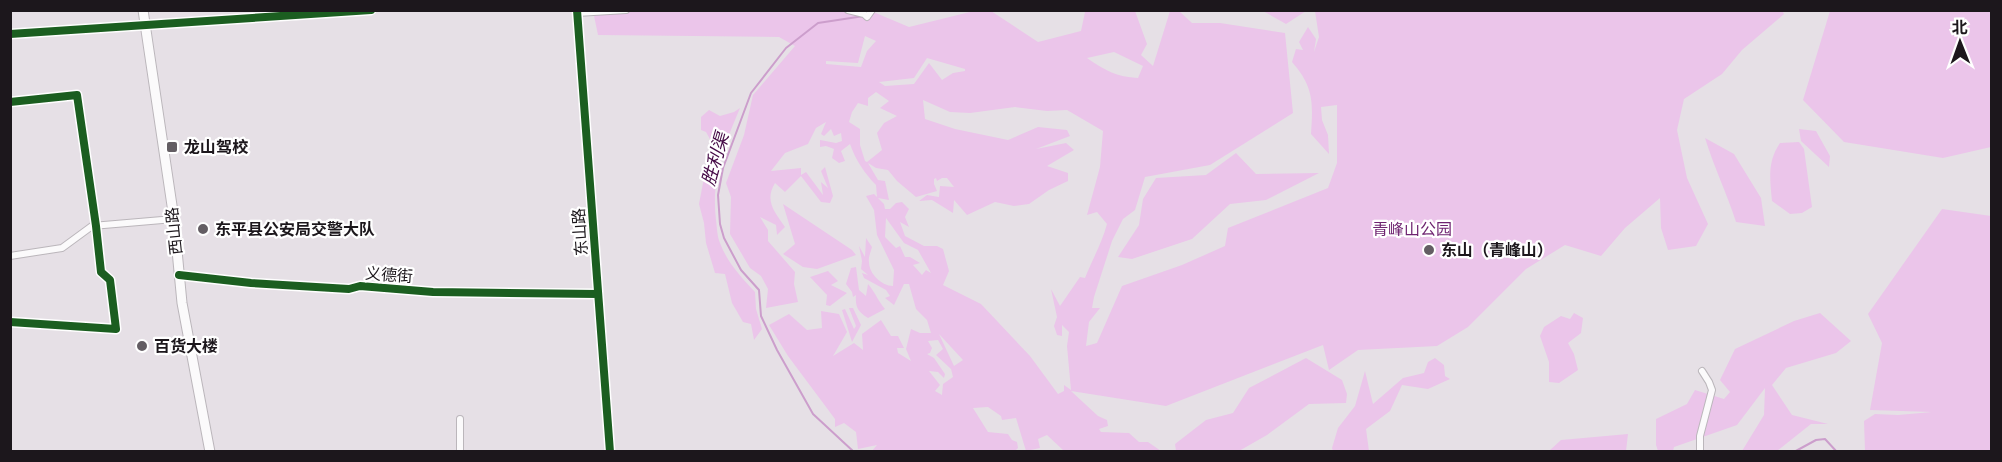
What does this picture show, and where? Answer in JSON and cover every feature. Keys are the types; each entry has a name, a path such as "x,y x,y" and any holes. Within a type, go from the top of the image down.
{"main road":[{"name":"西山路","path":"143,10 174,219 182,303 210,452"}],"street":[{"path":"10,34 371,10"},
{"path":"577,12 626,10"},
{"path":"848,10 867,17 872,10"},
{"name":"东山路","path":"577,12 610,452"},
{"path":"10,102 77,95 101,272 110,280 116,329 10,322"},
{"path":"10,256 62,248 92,226 174,219"},
{"name":"义德街","path":"179,275 250,283 349,289 360,286 433,292 598,294"},
{"path":"1700,452 1701,436 1711,396 1711,385 1702,371"},
{"path":"460,419 460,452"}],"green space":[{"name":"青峰山公园","path":"1782,10 1784,14 1742,50 1722,74 1684,99 1677,130 1687,178 1708,224 1696,246 1668,250 1661,228 1660,198 1625,228 1601,256 1565,245 1526,269 1468,327 1437,346 1358,350 1329,370 1323,345 1166,406 1071,391 1098,416 1107,420 1108,426 1099,429 1101,432 1129,433 1139,442 1148,442 1161,451 1064,451 1047,435 1038,439 1040,448 1026,451 1016,418 1002,420 1001,416 988,407 973,408 988,432 1008,434 1012,440 1017,442 1018,448 1015,451 889,452 888,450 871,452 877,445 858,449 856,432 844,423 835,427 835,419 788,356 769,325 789,314 807,330 822,328 821,311 839,314 847,332 833,356 854,343 863,350 862,334 881,320 891,336 898,336 904,348 897,348 898,353 911,361 906,349 911,329 920,333 931,333 927,320 916,309 909,284 904,284 894,305 885,298 890,296 886,290 864,278 862,273 868,275 861,269 859,246 865,257 866,238 872,247 869,260 874,275 885,284 893,286 894,270 877,235 874,210 866,196 874,194 877,197 876,185 861,166 850,144 841,151 845,161 839,163 832,158 834,149 826,146 820,147 820,140 836,143 842,141 841,133 834,136 831,129 824,136 821,134 826,122 816,128 808,144 785,153 771,171 801,168 801,175 806,172 823,195 821,182 828,188 821,171 825,167 833,196 830,203 821,202 801,176 785,192 775,183 771,195 772,206 785,227 777,235 776,225 760,217 768,230 768,241 795,272 794,284 798,302 766,308 768,289 761,276 750,268 730,234 731,197 726,183 744,135 753,95 795,46 779,37 598,35 593,11 871,11 909,27 974,11 991,11 1038,42 1081,31 1085,12 1069,11 1135,11 1147,44 1141,55 1153,66 1170,11 1179,11 1192,23 1220,23 1285,33 1293,113 1210,165 1145,177 1135,210 1123,219 1112,241 1092,308 1100,308 1089,322 1086,346 1097,343 1122,286 1182,265 1225,246 1228,228 1328,188 1337,163 1337,105 1321,107 1322,120 1328,135 1329,154 1311,134 1312,104 1308,88 1305,79 1292,62 1296,49 1303,50 1299,42 1308,27 1316,39 1314,52 1319,37 1315,11","holes":["865,36 876,41 867,51 861,67 826,64 826,61 858,63","1114,52 1143,66 1138,78 1105,69 1087,58","927,58 965,69 965,71 953,73 942,80 929,63 914,84 885,86 879,82 914,78","876,92 889,101 880,108 897,116 884,123 877,133 882,150 867,162 860,145 860,129 849,122 858,103 868,106 868,98","923,100 950,112 970,113 1015,107 1047,111 1067,110 1103,131 1100,167 1087,215 1097,212 1107,224 1105,231 1085,278 1080,277 1060,306 1051,289 1057,317 1054,326 1057,335 1062,336 1062,325 1069,332 1067,346 1071,390 1064,385 1064,391 1058,394 1030,356 981,304 943,285 949,271 943,249 937,246 924,246 905,236 900,222 909,227 905,217 909,209 902,202 896,203 890,209 885,209 884,204 878,198 889,200 885,181 878,180 868,163 876,168 888,170 916,197 937,191 934,179 936,178 937,181 947,178 954,187 940,186 939,197 927,195 919,201 932,200 953,213 954,200 967,215 995,202 1014,206 1029,204 1049,190 1068,181 1068,173 1047,166 1074,150 1066,143 1036,149 1070,136 1067,130 1038,127 1008,140 955,129 925,119","886,218 904,243 918,250 931,273 926,270 922,275 913,265 920,263 910,257 905,257 900,246 896,248 885,237","939,334 963,360 954,366","938,340 943,349 936,355 951,369 953,377 943,384 942,395 935,391 940,385 929,371 938,372 944,378 945,374 934,358 927,354 932,348 928,341"]},
{"path":"1263,11 1306,11 1286,24"},
{"path":"1830,11 1991,11 1991,147 1943,158 1844,142 1803,100"},
{"path":"740,108 720,162 715,205 719,240 726,257 755,292 756,309 762,329 754,340 751,324 743,322 732,303 725,274 715,273 706,243 699,204 711,141 706,132 701,130 701,117 709,110 720,116"},
{"path":"1799,129 1816,131 1830,156 1829,167 1801,141"},
{"path":"1705,138 1734,154 1761,198 1765,226 1736,222"},
{"path":"1799,142 1804,149 1812,207 1802,213 1790,214 1772,201 1771,164 1780,143"},
{"path":"1236,153 1256,174 1319,173 1266,200 1230,204 1192,239 1132,259 1118,257 1139,225 1143,199 1156,178 1206,175"},
{"path":"783,204 852,250 856,255 817,269 803,267 783,254 795,244"},
{"path":"1942,209 1991,216 1991,451 1865,451 1864,421 1875,414 1898,415 1932,412 1870,410 1882,343 1868,314"},
{"path":"856,267 859,290 866,296 868,284 885,309 868,318 858,309 856,295 853,297 846,284 851,268"},
{"path":"828,271 838,281 831,285 847,293 830,306 826,305 827,295 810,277"},
{"path":"849,308 853,308 861,325 852,342 842,310 845,309 854,329 856,326"},
{"path":"1574,313 1583,318 1581,333 1568,343 1574,354 1578,370 1559,383 1549,382 1549,362 1540,336 1544,327 1561,316 1570,319"},
{"path":"1820,313 1851,341 1836,353 1786,368 1772,385 1792,415 1828,424 1811,424 1777,451 1742,451 1764,415 1765,388 1737,425 1674,447 1673,451 1658,451 1656,419 1687,404 1695,390 1724,399 1730,392 1720,380 1735,349 1794,321"},
{"path":"1306,358 1342,380 1347,394 1346,403 1309,404 1267,435 1239,451 1176,451 1175,444 1206,420 1233,413 1249,388"},
{"path":"1435,358 1444,365 1445,376 1450,379 1428,389 1402,385 1390,411 1366,429 1369,451 1333,451 1338,428 1355,406 1365,371 1373,404 1403,378 1424,373 1428,362"},
{"path":"1628,434 1626,451 1549,451 1561,440"}],"waterway":[{"name":"胜利渠","path":"854,452 813,414 777,350 761,316 759,290 741,270 724,238 720,224 718,195 723,168 751,93 786,48 818,23 864,16"},
{"name":"胜利渠","path":"1794,452 1816,440 1825,439 1837,452"}],"cycle path":[{"path":"10,34 371,10"},
{"path":"577,10 610,452"},
{"path":"10,102 77,95 101,272 110,280 116,329 10,322"},
{"path":"179,275 251,283 349,289 360,286 433,292 598,294"}],"place":[{"name":"龙山驾校","path":"172,147"},
{"name":"东平县公安局交警大队","path":"203,229"},
{"name":"东山（青峰山）","path":"1429,250"},
{"name":"百货大楼","path":"142,346"}]}
